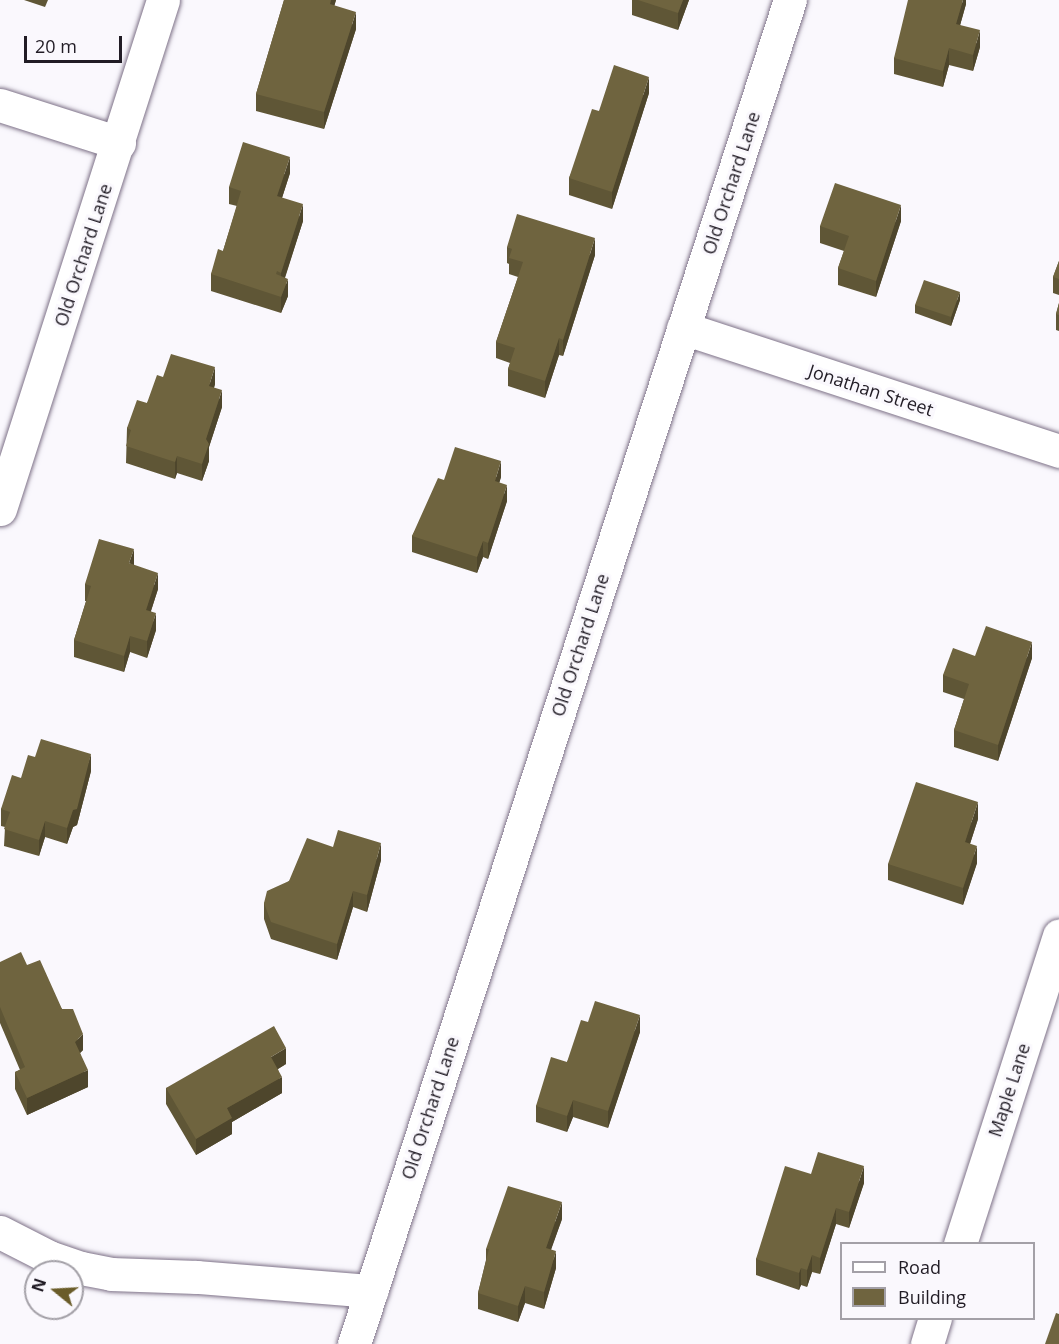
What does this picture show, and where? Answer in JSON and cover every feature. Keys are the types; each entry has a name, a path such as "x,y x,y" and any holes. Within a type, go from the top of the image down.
{"street":[{"name":"Old Orchard Lane","path":"0,509 163,0"},
{"name":"Old Orchard Lane","path":"354,1344 790,0"},
{"path":"0,105 119,143"},
{"name":"Jonathan Street","path":"683,328 1059,451"},
{"name":"Maple Lane","path":"961,1242 1059,936"},
{"path":"0,1232 49,1257 81,1268 111,1274 197,1277 371,1291"},
{"path":"927,1344 934,1320"}],"building":[{"path":"284,0 331,0 330,4 356,12 324,112 256,94"},
{"path":"638,0 683,0 678,13"},
{"path":"908,0 963,0 956,24 980,30 973,55 949,48 943,71 894,58"},
{"path":"614,65 649,77 612,192 569,178 592,109 599,111"},
{"path":"243,142 290,157 277,196 303,204 281,273 277,271 276,274 288,279 281,297 211,274 218,249 223,251 241,191 229,187"},
{"path":"835,183 901,205 876,281 838,268 849,236 820,226"},
{"path":"517,214 595,238 563,340 559,338 545,381 508,369 515,348 496,342 523,262 509,258 512,249 507,247"},
{"path":"1059,261 1059,279 1053,277"},
{"path":"924,280 960,292 951,317 915,305"},
{"path":"171,354 215,367 209,386 222,390 206,439 209,444 202,464 177,456 175,462 126,446 131,430 127,428 137,400 147,403 157,375 163,377"},
{"path":"455,447 501,461 495,481 507,485 488,543 483,541 477,557 412,536 438,478 444,480"},
{"path":"99,539 134,549 129,563 158,573 146,610 156,613 147,641 130,636 124,656 74,640 91,586 85,584"},
{"path":"986,626 1032,642 998,745 954,730 969,684 943,675 953,648 975,656"},
{"path":"41,739 91,754 77,809 73,810 67,828 45,821 39,840 4,829 10,812 1,809 12,775 21,778 28,755 35,757"},
{"path":"916,782 978,802 965,842 977,846 963,888 888,864"},
{"path":"338,830 381,843 367,895 353,891 337,944 271,922 264,903 267,891 289,881 307,838 333,847"},
{"path":"21,952 27,965 40,960 62,1009 73,1009 83,1034 75,1042 88,1070 27,1098 15,1072 25,1067 0,1007 0,962"},
{"path":"595,1001 640,1015 608,1111 573,1100 567,1116 536,1106 551,1057 567,1062 581,1020 588,1022"},
{"path":"274,1026 286,1048 271,1057 282,1077 227,1108 232,1118 196,1139 166,1088"},
{"path":"818,1152 864,1166 849,1212 836,1208 820,1258 812,1255 807,1270 801,1268 799,1273 756,1259 785,1166 811,1174"},
{"path":"508,1186 562,1202 546,1248 556,1251 544,1292 525,1286 518,1306 478,1293 489,1249 486,1249"},
{"path":"1056,1313 1059,1314 1059,1344 1045,1344"}]}
